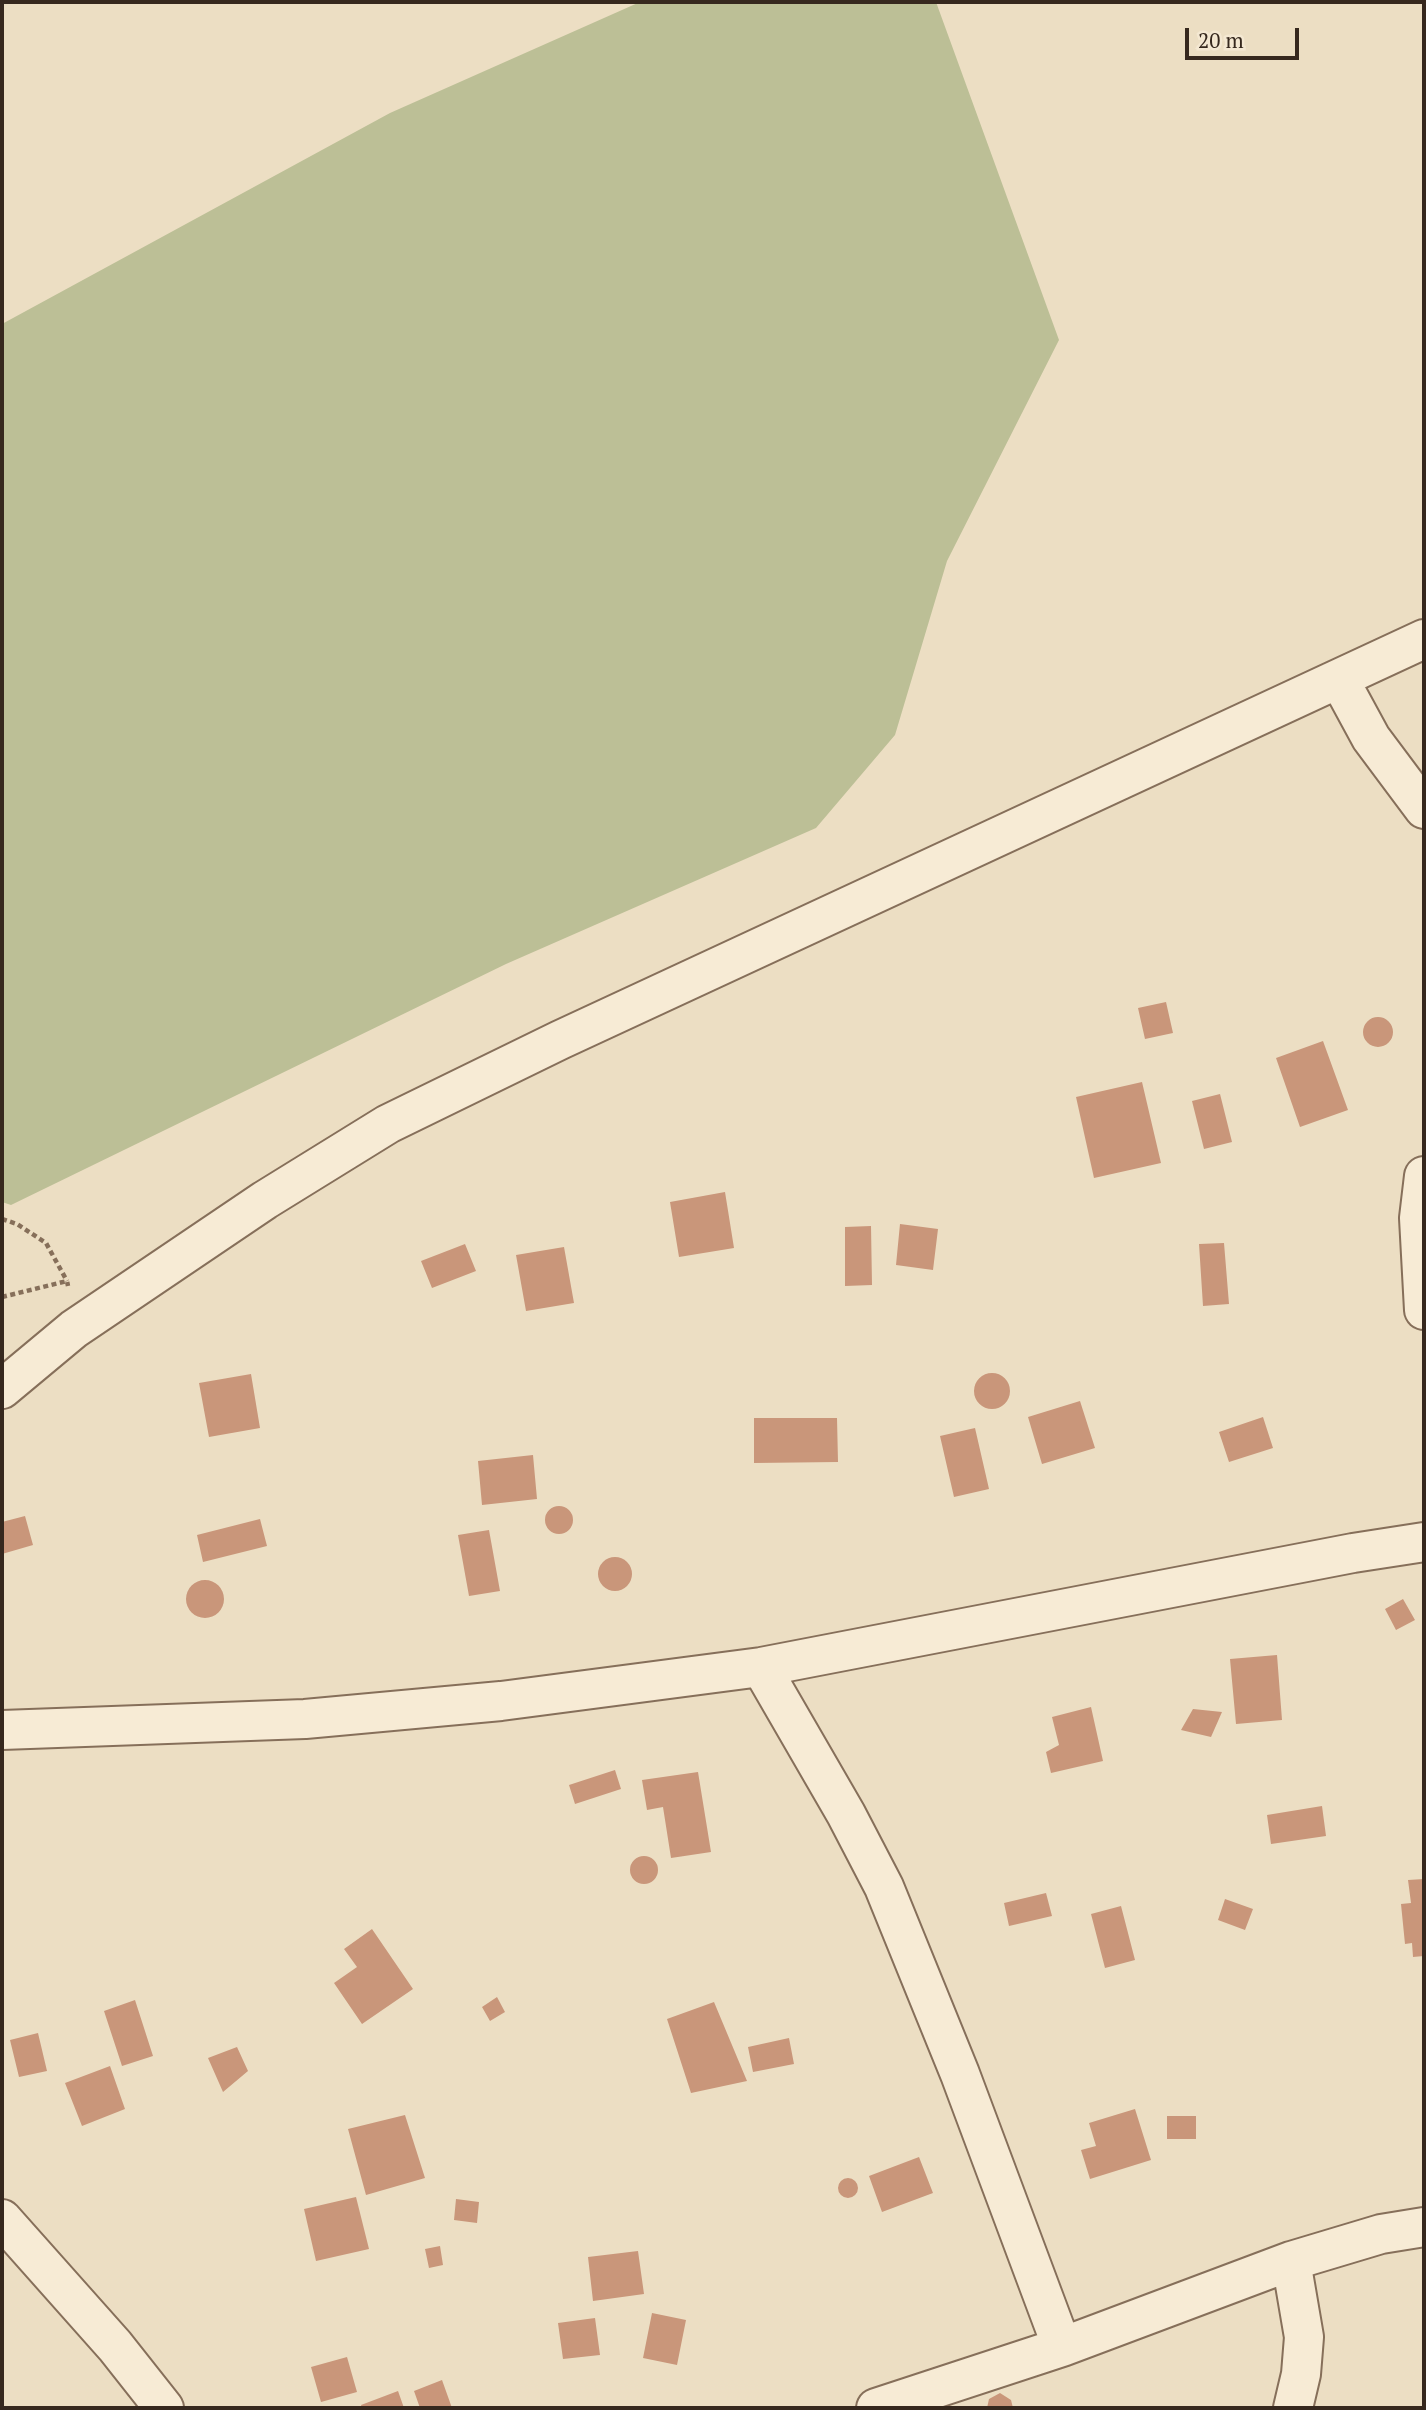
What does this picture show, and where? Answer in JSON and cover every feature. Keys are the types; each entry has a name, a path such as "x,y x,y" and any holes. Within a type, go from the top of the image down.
{"street":[{"path":"2,1390 74,1329 265,1200 388,1124 560,1040 1424,639"},
{"path":"1339,679 1371,738 1424,808"},
{"path":"1424,1176 1419,1218 1424,1310"},
{"path":"2,1730 305,1719 501,1701 761,1667 1353,1553 1424,1542"},
{"path":"761,1667 846,1814 884,1887 960,2074 1062,2347"},
{"path":"2,2219 115,2346 164,2408"},
{"path":"876,2408 1062,2347 1291,2261 1381,2234 1424,2227"},
{"path":"1291,2261 1304,2337 1301,2374 1293,2408"}],"path":[{"path":"2,1219 17,1224 46,1243 67,1281"}],"green space":[{"path":"640,2 936,2 1059,340 947,561 895,735 816,828 506,964 11,1205 2,1202 2,324 390,113"}],"building":[{"path":"1166,1002 1173,1033 1145,1039 1138,1008"},
{"path":"1378,1017 1384,1018 1392,1026 1392,1038 1384,1046 1378,1047 1372,1046 1364,1038 1363,1032 1364,1026 1372,1018"},
{"path":"1323,1041 1348,1110 1300,1127 1276,1058"},
{"path":"1142,1082 1161,1163 1094,1178 1076,1097"},
{"path":"1220,1094 1232,1142 1204,1149 1192,1101"},
{"path":"725,1192 734,1248 679,1257 670,1202"},
{"path":"900,1224 938,1229 933,1270 896,1265"},
{"path":"871,1226 872,1285 845,1286 845,1227"},
{"path":"1224,1243 1229,1304 1203,1306 1199,1244"},
{"path":"465,1244 476,1271 432,1288 421,1261"},
{"path":"564,1247 574,1303 526,1311 516,1255"},
{"path":"992,1373 1005,1378 1010,1391 1005,1404 992,1409 979,1404 974,1391 979,1378"},
{"path":"251,1374 260,1428 209,1437 199,1383"},
{"path":"1080,1401 1095,1448 1042,1464 1028,1417"},
{"path":"1263,1417 1273,1448 1229,1462 1219,1432"},
{"path":"754,1418 837,1418 838,1462 754,1463"},
{"path":"975,1428 989,1489 954,1497 940,1436"},
{"path":"533,1455 537,1499 482,1505 478,1461"},
{"path":"559,1506 569,1510 573,1520 569,1530 559,1534 549,1530 545,1520 549,1510"},
{"path":"25,1516 33,1545 2,1554 2,1522"},
{"path":"260,1519 267,1546 203,1562 197,1535"},
{"path":"489,1530 500,1591 469,1596 458,1535"},
{"path":"615,1557 627,1562 632,1574 627,1586 615,1591 603,1586 598,1574 603,1562"},
{"path":"205,1580 219,1585 224,1599 219,1613 205,1618 191,1613 186,1599 191,1585"},
{"path":"1403,1599 1415,1620 1396,1630 1385,1609"},
{"path":"1277,1655 1282,1720 1236,1724 1230,1659"},
{"path":"1091,1707 1103,1761 1051,1773 1046,1752 1059,1745 1052,1717"},
{"path":"1193,1709 1222,1712 1211,1737 1181,1730"},
{"path":"615,1770 621,1789 575,1804 569,1785"},
{"path":"698,1772 711,1852 671,1858 663,1807 647,1810 642,1780"},
{"path":"1322,1806 1326,1836 1271,1844 1267,1815"},
{"path":"644,1856 654,1860 658,1870 654,1880 644,1884 634,1880 630,1870 634,1860"},
{"path":"1424,1879 1424,1956 1413,1957 1412,1943 1405,1944 1401,1904 1411,1903 1408,1880"},
{"path":"1046,1893 1052,1916 1009,1926 1004,1903"},
{"path":"1225,1899 1253,1909 1245,1930 1218,1920"},
{"path":"1121,1906 1135,1960 1105,1968 1091,1914"},
{"path":"372,1929 413,1989 362,2024 334,1983 357,1967 344,1949"},
{"path":"497,1997 505,2012 490,2021 482,2007"},
{"path":"135,2000 153,2056 122,2066 104,2011"},
{"path":"714,2002 747,2081 691,2093 667,2019"},
{"path":"38,2033 47,2071 19,2077 10,2040"},
{"path":"789,2038 794,2064 753,2072 748,2047"},
{"path":"237,2047 248,2071 223,2092 208,2058"},
{"path":"110,2066 125,2109 82,2126 65,2083"},
{"path":"1135,2109 1151,2160 1090,2179 1081,2150 1096,2146 1089,2123"},
{"path":"405,2115 425,2178 366,2195 348,2129"},
{"path":"1167,2116 1196,2116 1196,2139 1167,2139"},
{"path":"919,2157 933,2193 882,2212 869,2176"},
{"path":"848,2178 855,2181 858,2188 855,2195 848,2198 841,2195 838,2188 841,2181"},
{"path":"356,2197 369,2249 316,2261 304,2209"},
{"path":"456,2199 479,2202 477,2223 454,2220"},
{"path":"440,2246 443,2265 429,2268 425,2249"},
{"path":"638,2251 644,2294 593,2301 588,2257"},
{"path":"652,2313 686,2320 677,2365 643,2358"},
{"path":"595,2318 600,2355 563,2359 558,2323"},
{"path":"347,2357 357,2392 321,2402 311,2367"},
{"path":"442,2380 452,2408 420,2408 414,2391"},
{"path":"398,2391 404,2408 362,2408 361,2405"},
{"path":"1000,2393 1011,2400 1013,2408 987,2408 989,2399"}]}
